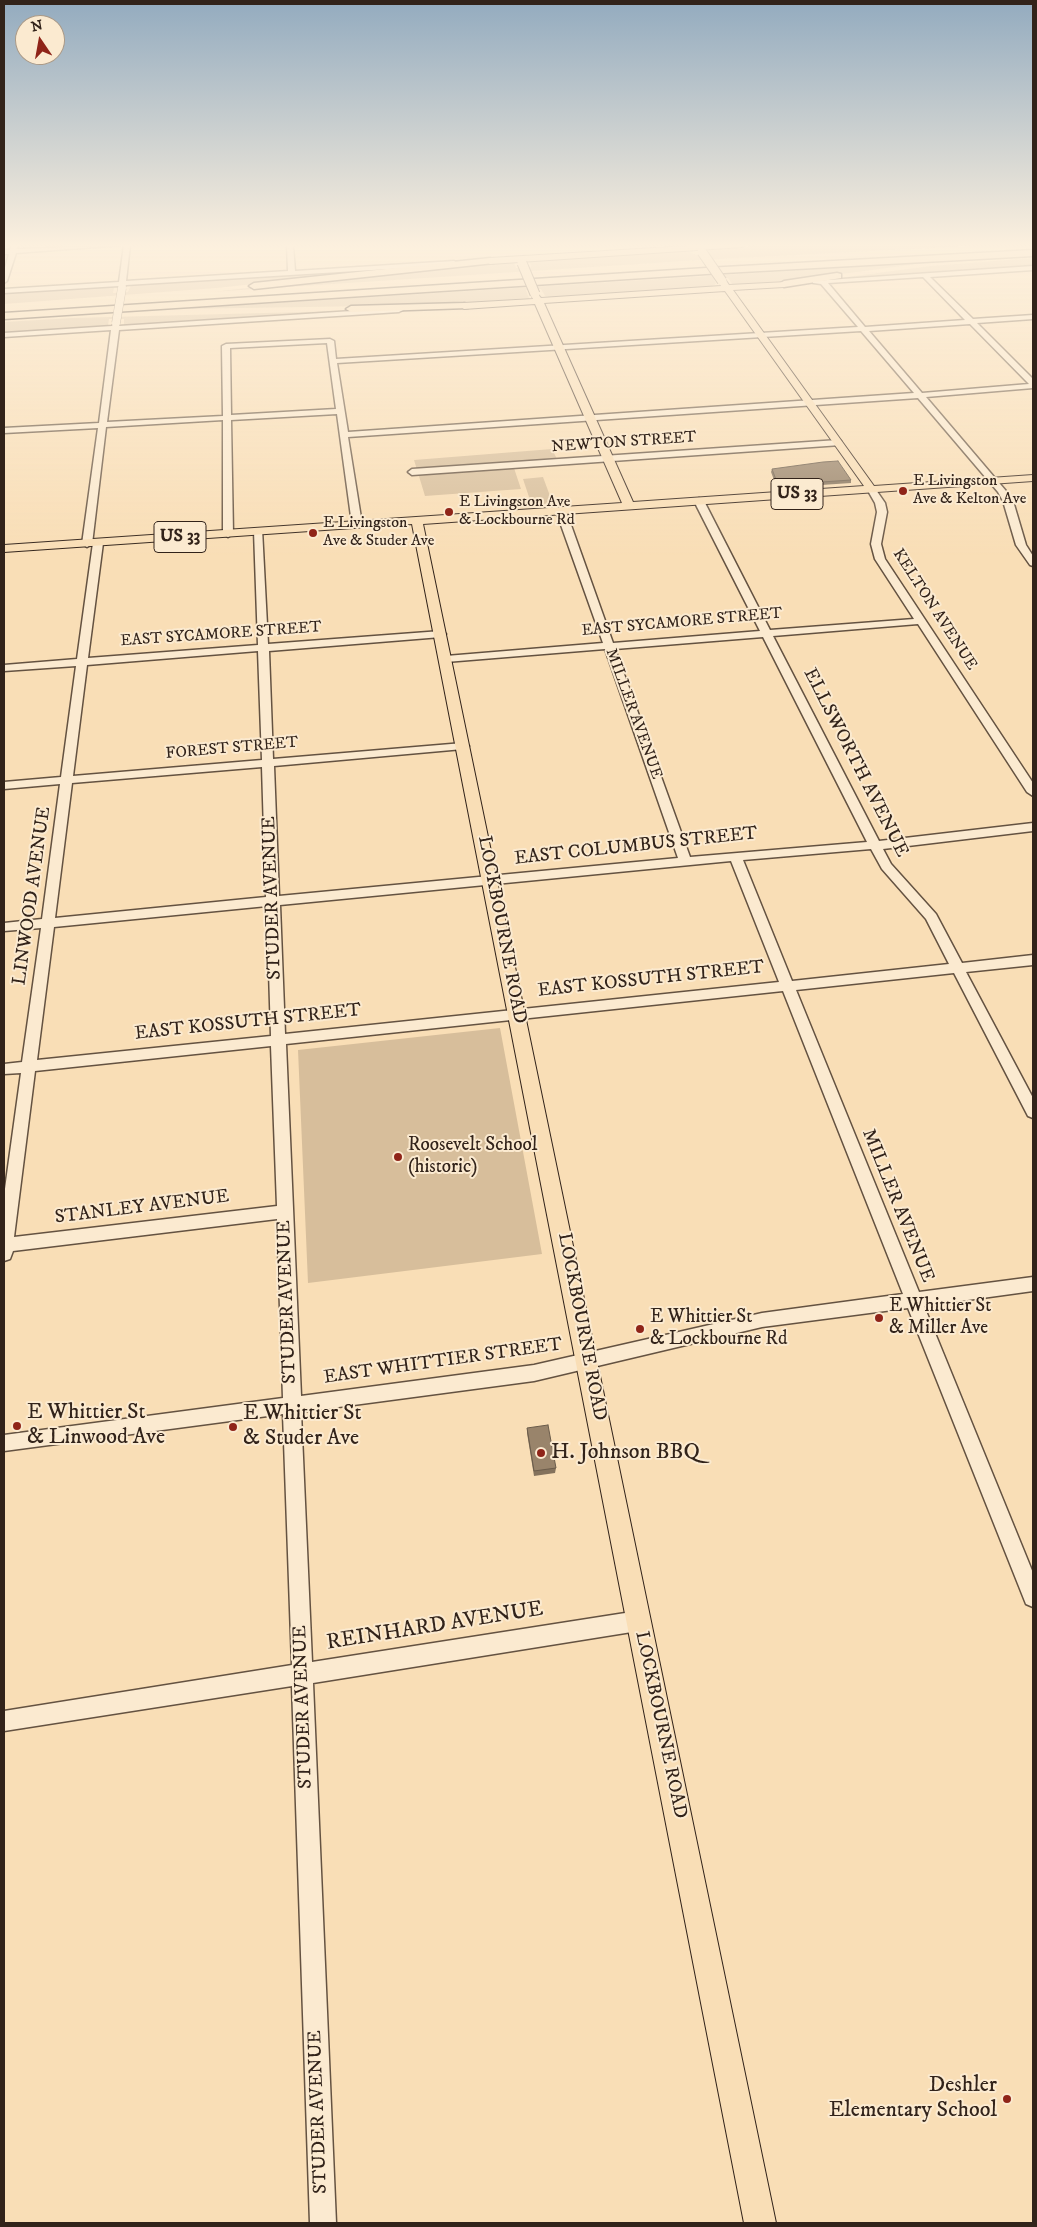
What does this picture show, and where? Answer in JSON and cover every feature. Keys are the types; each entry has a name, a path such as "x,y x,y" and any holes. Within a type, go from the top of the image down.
{"main road":[{"path":"560,349 629,506"},
{"name":"KELTON AVENUE","path":"771,349 871,489"},
{"name":"US 33","path":"4,549 1033,478"},
{"name":"LOCKBOURNE ROAD","path":"417,520 588,1361 638,1621 760,2223"}],"street":[{"name":"LINWOOD AVENUE","path":"4,1248 83,662 102,425 113,349"},
{"path":"226,349 228,534"},
{"path":"331,349 357,524"},
{"path":"333,360 526,349"},
{"path":"881,349 1008,501 1016,534 1033,563"},
{"path":"998,349 1033,385"},
{"path":"343,435 811,404 1033,385"},
{"path":"4,431 340,411"},
{"name":"NEWTON STREET","path":"412,472 838,443"},
{"name":"KELTON AVENUE","path":"871,489 882,512 876,544 880,559 1033,792"},
{"name":"ELLSWORTH AVENUE","path":"699,501 875,845 891,873 930,918 1033,1112"},
{"name":"MILLER AVENUE","path":"560,511 686,862"},
{"name":"STUDER AVENUE","path":"259,531 323,2223"},
{"name":"EAST SYCAMORE STREET","path":"446,659 920,621"},
{"name":"EAST SYCAMORE STREET","path":"4,668 441,634"},
{"name":"FOREST STREET","path":"4,785 463,746"},
{"name":"EAST COLUMBUS STREET","path":"4,927 830,847 875,845 1033,827"},
{"name":"MILLER AVENUE","path":"736,857 1033,1597"},
{"name":"EAST KOSSUTH STREET","path":"4,1069 1033,960"},
{"name":"STANLEY AVENUE","path":"4,1248 285,1212"},
{"name":"EAST WHITTIER STREET","path":"4,1443 534,1372 762,1320 1033,1284"},
{"name":"REINHARD AVENUE","path":"4,1721 638,1621"}],"shaded area":[{"path":"552,449 557,459 512,462 521,489 425,496 414,460"},
{"path":"543,477 553,504 532,506 523,479"},
{"path":"500,1028 542,1254 308,1283 298,1050"}],"building":[{"path":"838,461 851,480 778,485 772,469 823,462"},
{"name":"H. Johnson BBQ","path":"548,1425 556,1468 534,1471 527,1428"}],"place":[{"name":"E Livingston Ave & Kelton Ave","path":"903,491"},
{"name":"E Livingston Ave & Lockbourne Rd","path":"449,512"},
{"name":"E Livingston Ave & Studer Ave","path":"313,533"},
{"name":"Roosevelt School (historic)","path":"398,1157"},
{"name":"E Whittier St & Miller Ave","path":"879,1318"},
{"name":"E Whittier St & Lockbourne Rd","path":"640,1329"},
{"name":"E Whittier St & Linwood Ave","path":"17,1426"},
{"name":"E Whittier St & Studer Ave","path":"233,1427"},
{"name":"H. Johnson BBQ","path":"541,1453"},
{"name":"Deshler Elementary School","path":"1007,2099"}]}
